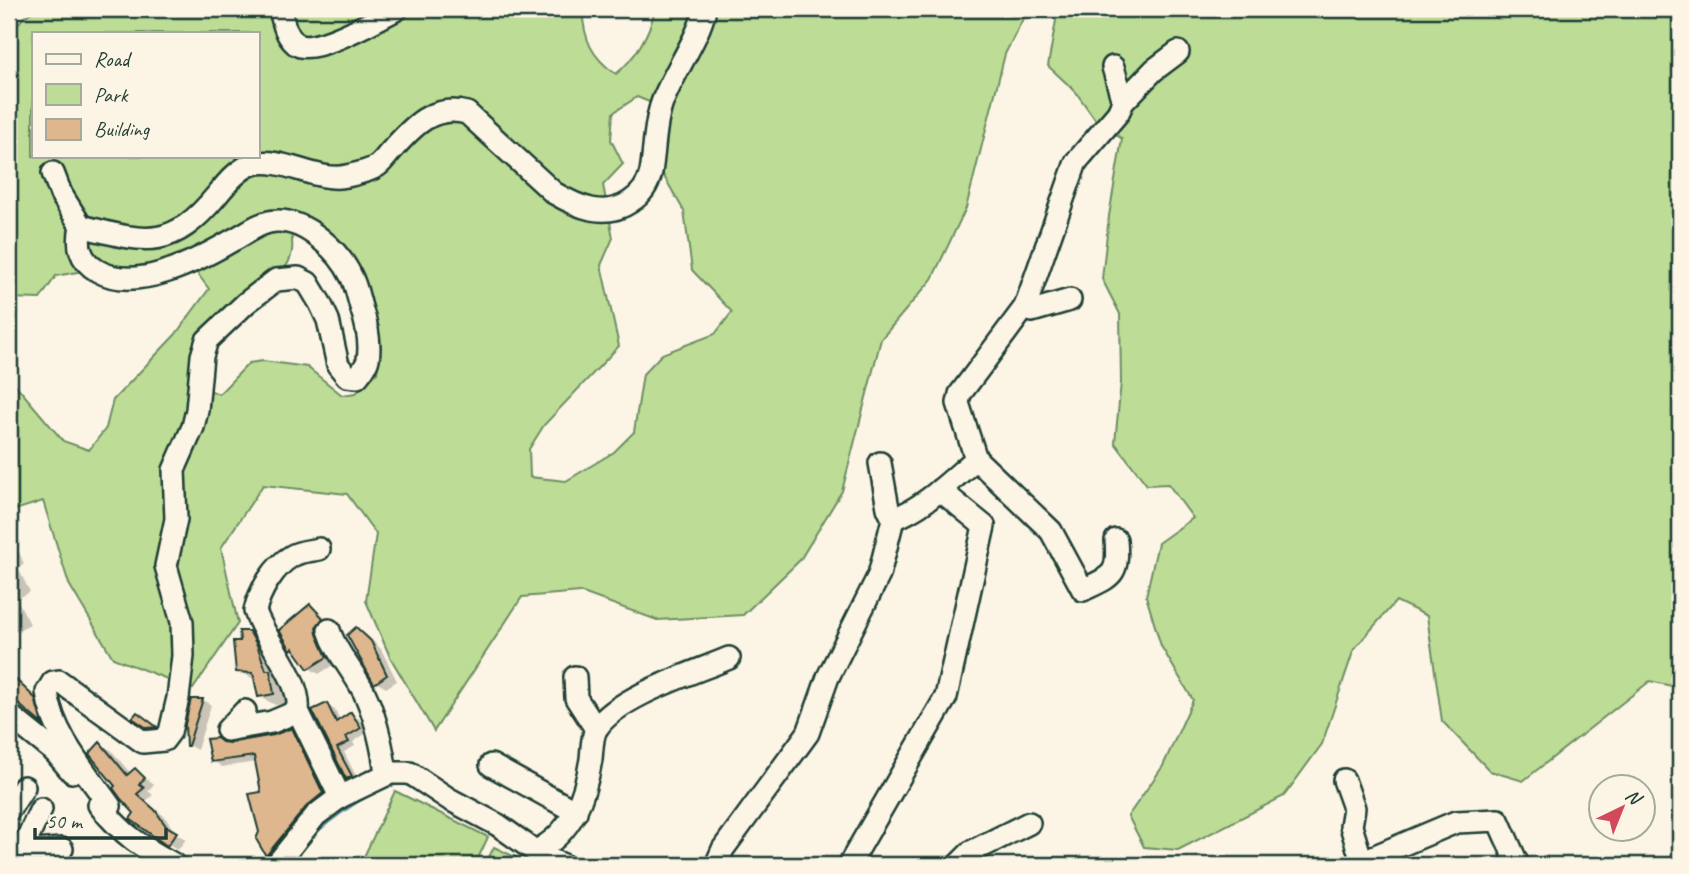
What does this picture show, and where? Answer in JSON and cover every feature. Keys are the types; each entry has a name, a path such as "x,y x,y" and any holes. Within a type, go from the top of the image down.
{"street":[{"path":"280,9 289,35 297,45 307,48 354,31 397,9"},
{"path":"80,226 129,238 159,239 177,232 250,164 264,163 344,177 377,166 423,118 457,110 467,113 554,193 586,209 621,209 645,188 650,174 657,119 705,9"},
{"path":"1116,540 1117,553 1113,572 1083,590 1051,531 976,459 958,403 960,394 1025,307 1076,162 1118,113 1123,102 1154,70 1178,52"},
{"path":"1113,67 1123,102"},
{"path":"53,173 61,194 80,226 78,243 82,256 102,273 128,279 166,271 202,258 264,223 293,223 322,241 352,276 367,324 368,359 364,369 356,377 346,376 338,365 328,320 320,303 308,283 298,278 289,278 276,280 246,303 207,340 202,356 197,410 174,470 176,519 166,566 181,622 183,656 170,732 164,740 143,742 60,681 53,682 47,692 49,708 73,755 110,807 106,813"},
{"path":"1025,307 1032,312 1070,300"},
{"path":"893,519 903,516 940,490 976,459"},
{"path":"716,865 723,849 808,733 828,677 879,575 893,519 888,508 880,463"},
{"path":"849,865 946,697 984,526 940,490"},
{"path":"319,549 294,554 287,559 267,583 256,609 259,622 290,678 298,702 298,711 340,797"},
{"path":"329,630 335,648 355,676 369,705 385,766 390,773"},
{"path":"536,851 562,832 576,812 589,771 596,729 616,708 729,658"},
{"path":"575,677 576,698 596,729"},
{"path":"245,711 227,730 272,722 298,711"},
{"path":"9,715 55,752 119,830 135,843 175,865"},
{"path":"491,765 576,812"},
{"path":"275,865 316,815 340,797 390,773 410,773 449,799 563,865"},
{"path":"1345,780 1354,808 1351,826 1358,863 1456,822 1498,820 1518,865"},
{"path":"9,810 24,787"},
{"path":"41,809 21,852 62,849"},
{"path":"958,865 971,852 1029,823"}],"green space":[{"path":"40,9 582,9 590,46 600,61 616,74 641,44 655,9 1028,9 1005,54 966,208 932,279 881,339 842,491 800,560 743,615 657,620 580,592 522,597 434,731 390,657 366,601 376,534 347,494 263,485 221,548 238,623 193,689 113,658 69,584 43,501 9,512 9,377 63,441 89,450 106,428 113,400 175,335 209,289 191,265 83,271 56,276 40,299 9,298 9,39 29,13","holes":["637,97 664,108 658,166 684,211 692,270 732,312 715,334 662,354 643,374 634,432 614,452 566,481 530,477 529,449 544,425 619,346 601,265 613,238 603,185 623,164 611,140 613,113","291,234 341,248 365,286 381,344 377,373 356,393 342,395 307,367 263,361 249,363 219,394 206,389 203,362 208,351 240,301 285,268 292,248"]},
{"path":"1058,9 1680,9 1680,688 1650,681 1523,781 1490,771 1442,721 1427,616 1396,601 1354,649 1322,744 1284,796 1178,850 1144,847 1128,816 1163,766 1193,700 1161,646 1146,596 1158,543 1193,518 1168,484 1147,485 1115,443 1121,382 1120,314 1102,279 1122,139 1095,119 1075,91 1048,66"},
{"path":"395,791 488,837 475,865 360,865"},
{"path":"494,847 532,865 485,865"}],"building":[{"path":"310,604 323,618 316,627 327,657 308,669 293,648 291,650 279,630"},
{"path":"356,627 371,641 387,675 374,684 347,635"},
{"path":"239,631 249,631 257,645 266,670 270,670 274,694 258,697 253,673 236,672 233,641 240,641"},
{"path":"9,673 35,698 42,724 9,696"},
{"path":"191,699 203,699 186,746 185,724"},
{"path":"327,703 336,722 351,712 361,728 346,737 349,742 337,748 352,776 346,779 312,710"},
{"path":"137,712 157,727 147,728 132,718"},
{"path":"292,728 323,793 306,807 266,856 256,839 259,832 249,794 261,792 254,756 211,762 206,739 217,738 229,743 274,735"},
{"path":"100,742 127,775 135,768 145,778 139,784 144,788 137,794 155,810 166,826 177,832 167,846 130,819 134,813 89,754"}],"waterway":[{"path":"311,836 340,812 376,790 400,783 414,788"},
{"path":"449,810 471,822"},
{"path":"296,865 299,852"}]}
